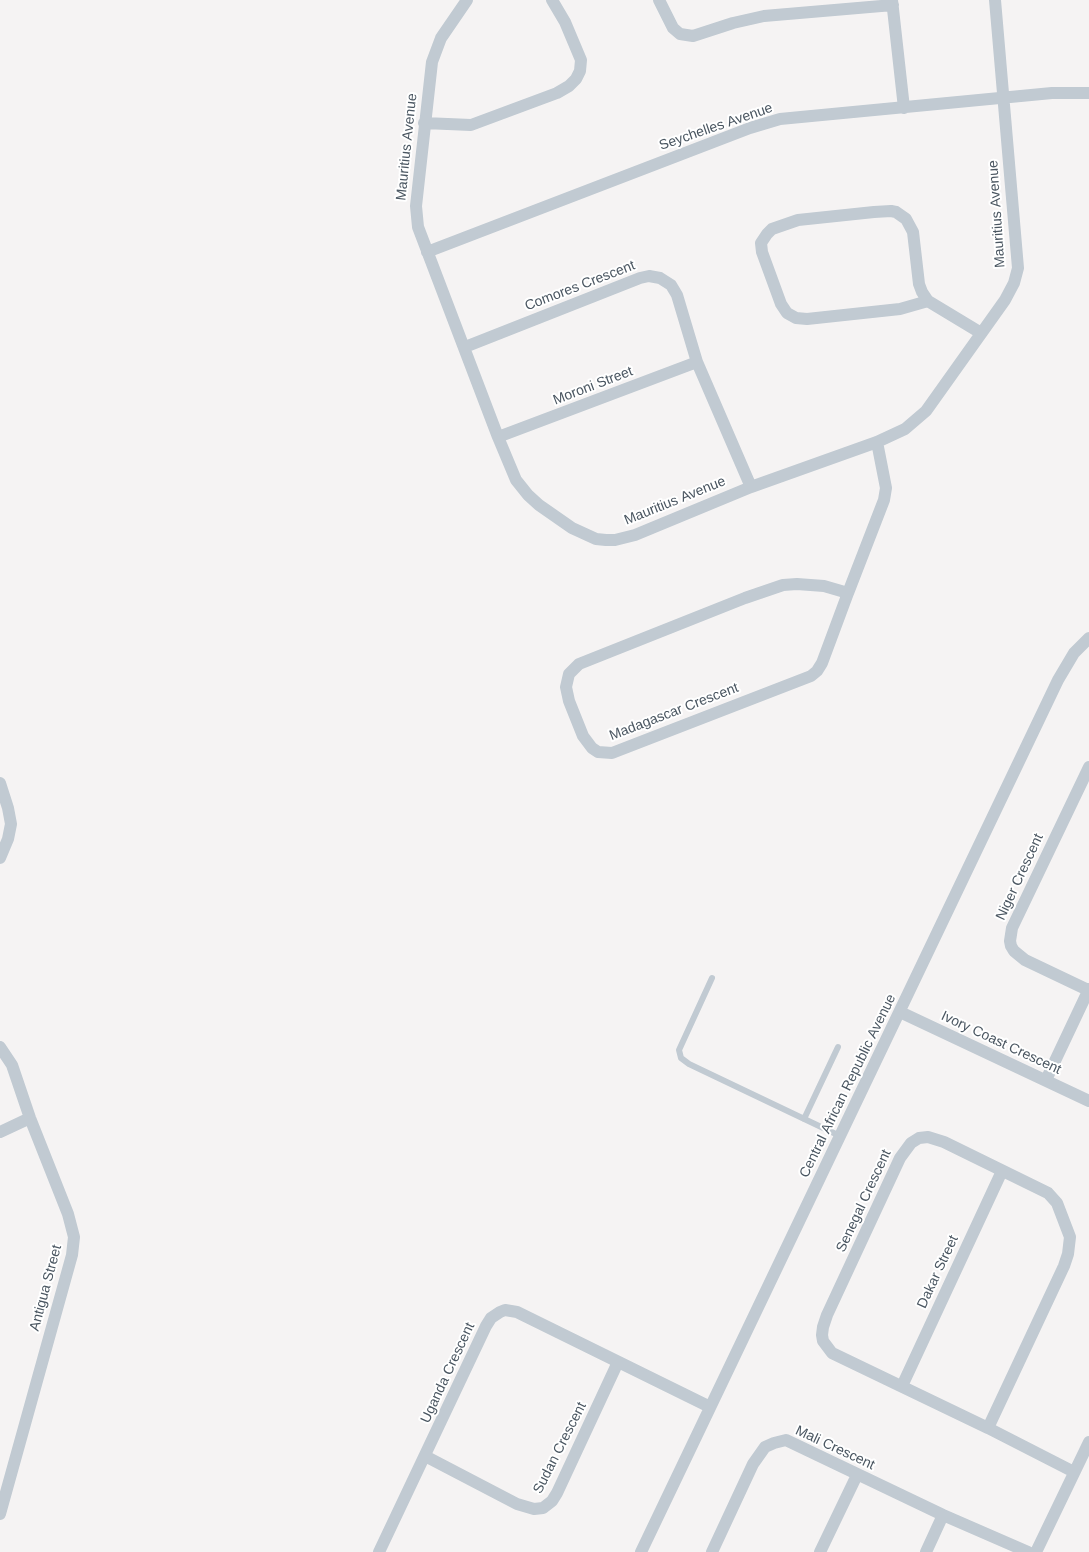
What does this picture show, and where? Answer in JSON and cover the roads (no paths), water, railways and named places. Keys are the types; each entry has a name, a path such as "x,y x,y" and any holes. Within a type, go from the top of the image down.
{"street":[{"name":"Mauritius Avenue","path":"467,0 441,38 433,57 424,123 416,214 418,226 516,480 528,495 550,514 572,528 596,539 615,540 628,537 751,487 877,442 905,429 926,411 1010,292 1018,268 994,0"},
{"path":"424,123 471,124 557,93 569,86 576,79 580,71 581,60 566,22 552,0"},
{"path":"659,0 673,28 680,34 693,36 733,23 764,16 893,3 904,108"},
{"name":"Seychelles Avenue","path":"427,252 764,123 791,118 1052,93 1089,93"},
{"path":"928,301 900,309 807,319 796,318 787,313 782,304 762,252 762,243 772,229 798,220 874,212 896,212 906,219 913,232 918,284 928,301 981,333"},
{"name":"Comores Crescent","path":"465,347 649,276 666,282 674,290 697,362 751,487"},
{"name":"Moroni Street","path":"498,437 697,362"},
{"name":"Madagascar Crescent","path":"848,593 824,586 783,585 579,664 568,674 566,687 569,701 583,736 592,748 598,752 612,753 811,676 817,671 822,663 848,593 886,488 877,442"},
{"name":"Central African Republic Avenue","path":"641,1552 1058,680 1074,653 1089,638"},
{"name":"Niger Crescent","path":"1046,1080 1089,990 1025,960 1014,951 1010,941 1012,928 1089,767"},
{"path":"0,783 11,824 8,839 0,858"},
{"name":"Ivory Coast Crescent","path":"900,1012 1089,1101"},
{"name":"Antigua Street","path":"0,1047 12,1065 30,1118 68,1214 72,1229 73,1245 6,1468 0,1514"},
{"path":"0,1132 30,1118"},
{"name":"Senegal Crescent","path":"988,1428 1064,1266 1070,1245 1068,1227 1062,1212 1053,1198 1041,1189 934,1138 924,1137 915,1139 905,1149 827,1315 822,1335 827,1348 1074,1472"},
{"name":"Dakar Street","path":"902,1386 1002,1171"},
{"name":"Uganda Crescent","path":"379,1552 486,1326 491,1318 500,1312 505,1310 517,1312 710,1407"},
{"name":"Sudan Crescent","path":"425,1456 517,1504 534,1509 543,1508 552,1501 557,1493 618,1362"},
{"name":"Mali Crescent","path":"712,1552 754,1464 765,1447 786,1440 857,1475 1028,1552"},
{"path":"1036,1552 1089,1442"},
{"path":"820,1552 857,1475"},
{"path":"926,1552 944,1515"}],"lane":[{"path":"712,978 679,1050 681,1058 689,1064 840,1136"},
{"path":"804,1119 838,1047"}]}
